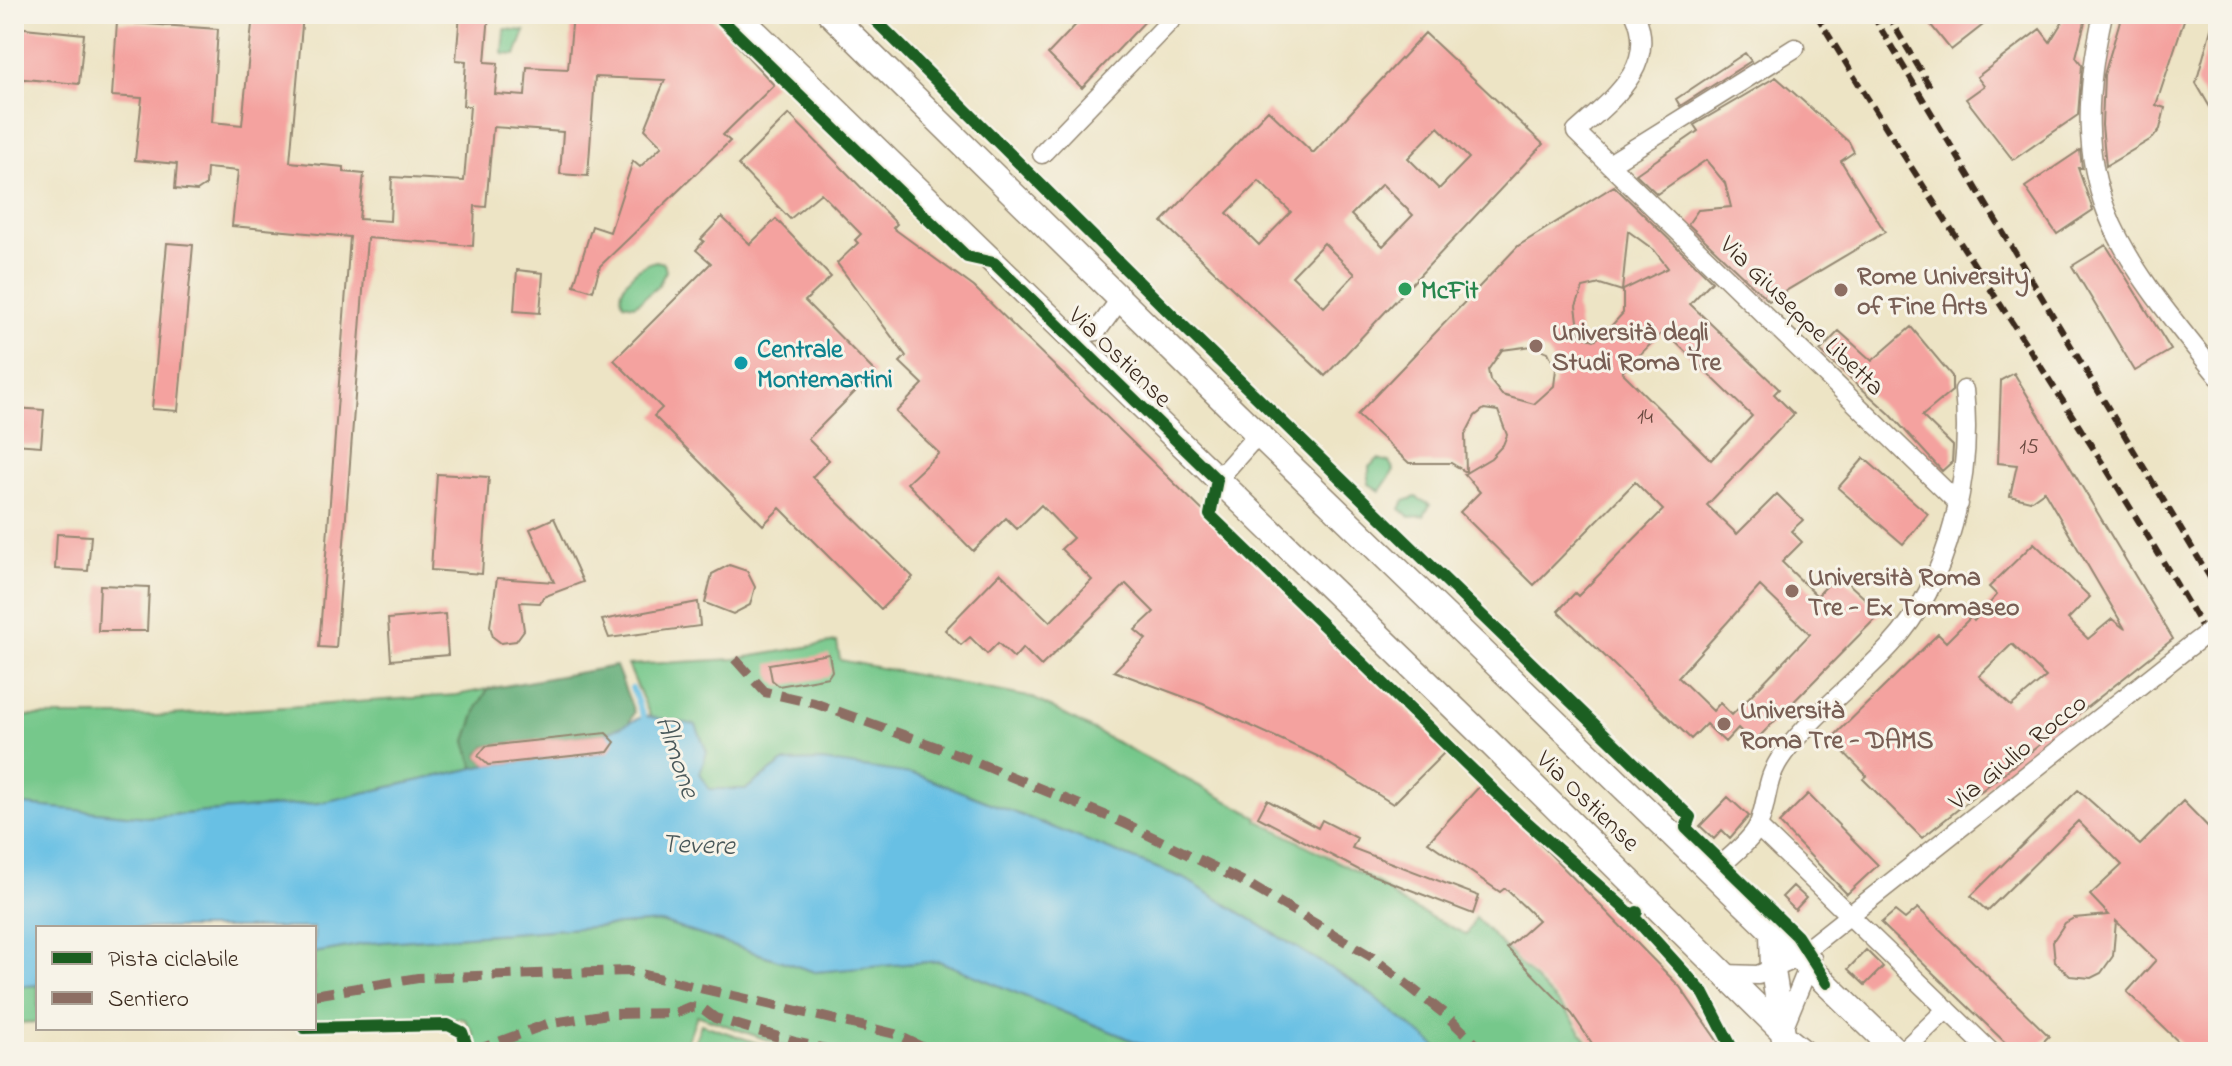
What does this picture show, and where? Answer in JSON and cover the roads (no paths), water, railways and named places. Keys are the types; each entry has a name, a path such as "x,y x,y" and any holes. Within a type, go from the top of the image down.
{"main road":[{"name":"Via Ostiense","path":"737,14 1724,974 1784,1041"},
{"name":"Via Ostiense","path":"830,14 1258,434 1899,1052"},
{"path":"1772,932 1773,971 1784,1041"}],"street":[{"path":"1042,154 1177,14"},
{"name":"Via Giuseppe Libetta","path":"1635,14 1640,39 1638,64 1633,77 1576,132 1959,504"},
{"path":"2103,14 2093,66 2089,127 2097,190 2114,232 2141,276 2218,376"},
{"path":"1611,163 1795,48"},
{"name":"Via Ostiense","path":"1067,335 1097,331 1121,298"},
{"path":"1712,874 1758,827 1766,785 1778,761 1911,620 1948,538 1959,504 1967,453 1964,390"},
{"path":"1217,480 1258,434"},
{"name":"Via Giulio Rocco","path":"1849,918 2218,625"},
{"path":"1758,827 1991,1052"},
{"path":"1784,1041 1803,961 1819,940 1849,918"},
{"path":"1724,974 1749,977 1803,961"},
{"name":"Via Ostiense","path":"1899,1052 1947,1009"},
{"name":"Via Ostiense","path":"1784,1041 1808,1052"}],"water":[{"name":"Tevere","path":"644,716 696,725 707,752 700,773 709,789 746,789 784,762 822,761 918,775 1185,879 1364,989 1443,1052 1161,1052 939,961 815,972 661,922 371,943 316,953 316,926 36,926 36,985 14,987 14,804 147,817 319,803 488,765 607,752 613,744 606,733"}],"waterway":[{"name":"Almone","path":"632,688 645,721"}],"railway":[{"path":"1816,14 1916,175 2071,413 2218,656"},
{"path":"1872,14 2218,591"},
{"path":"1887,14 1932,90"}],"place":[{"name":"McFit","path":"1405,289"},
{"name":"Rome University of Fine Arts","path":"1841,290"},
{"name":"Università degli Studi Roma Tre","path":"1536,346"},
{"name":"Centrale Montemartini","path":"741,363"},
{"name":"Università Roma Tre - Ex Tommaseo","path":"1792,591"},
{"name":"Università Roma Tre - DAMS","path":"1724,724"}]}
